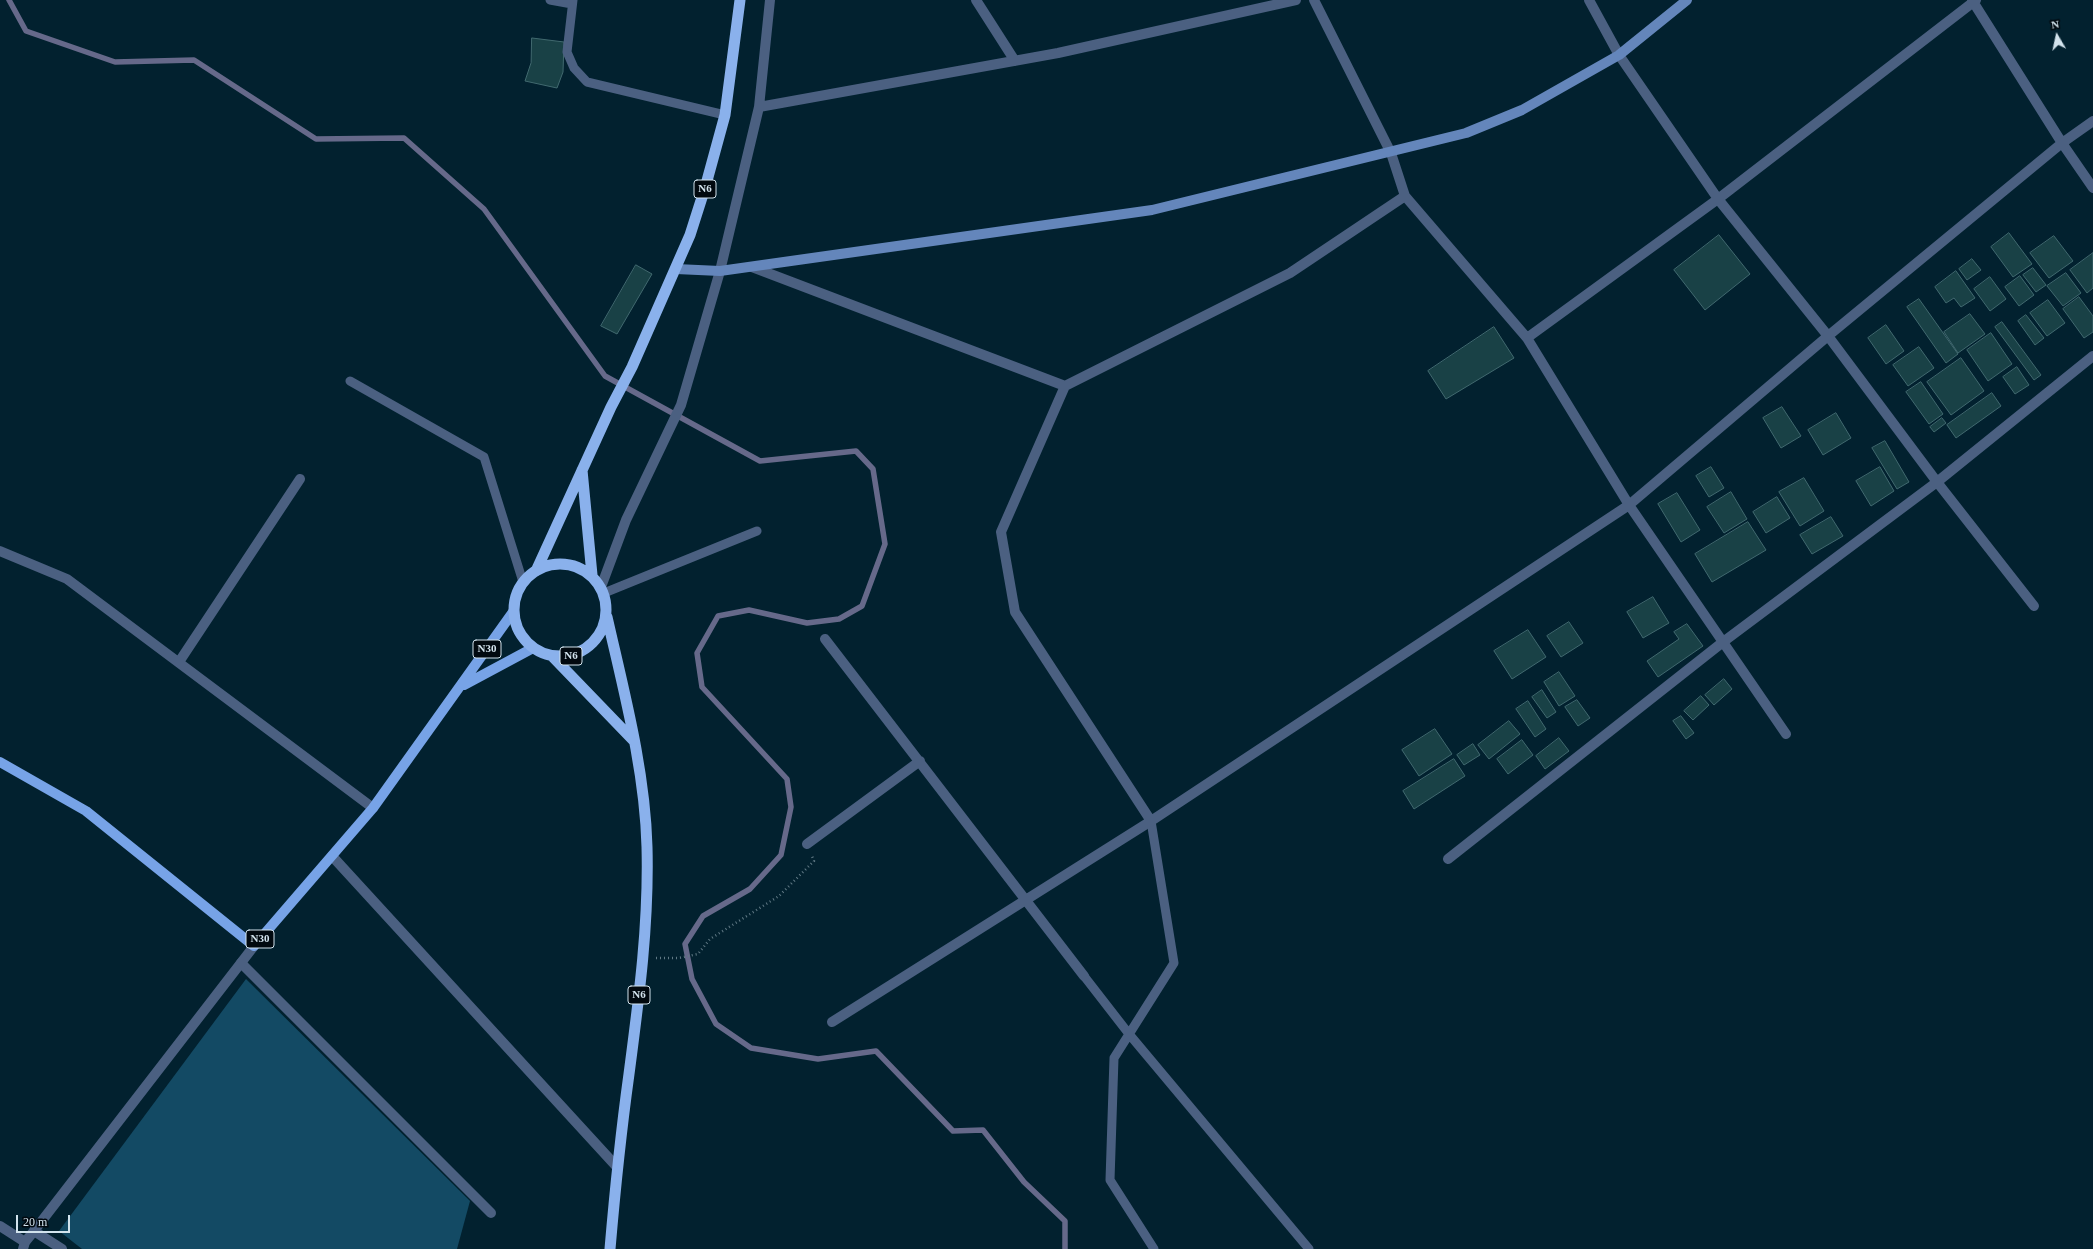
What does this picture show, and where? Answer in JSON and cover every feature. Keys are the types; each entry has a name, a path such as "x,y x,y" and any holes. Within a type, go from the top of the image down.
{"highway":[{"name":"N6","path":"536,571 611,407 632,367 676,269 705,188 724,115 740,0"},
{"path":"582,469 592,575"},
{"name":"N6","path":"607,617 604,629 592,646 573,656 552,656 533,648 523,639 516,626 513,612 516,596 524,582 536,571 550,565 565,564 579,568 592,575 603,590 607,605 607,617 634,741 647,846 647,904 644,958 617,1167 610,1249"},
{"name":"N6","path":"552,656 634,741"}],"main road":[{"path":"676,269 720,271 1152,210 1390,153 1466,133 1522,110 1619,55 1687,0"},
{"name":"N30","path":"0,762 86,811 254,946 373,808 462,686 492,640 513,612"},
{"name":"N30","path":"462,686 533,648"}],"street":[{"path":"603,590 626,520 668,435 681,405 720,271 759,107 770,0"},
{"path":"976,0 1015,61"},
{"path":"759,107 1015,61 1296,0"},
{"path":"1314,0 1390,153 1405,196 1527,338 1629,505 1786,734"},
{"path":"1589,0 1619,55 1718,200 1828,336 1937,482 2034,606"},
{"path":"1527,338 1718,200 1974,1 2062,143 2093,188"},
{"path":"832,1022 1024,899 1151,821 1629,505 1828,336 2062,143 2093,120"},
{"path":"1151,821 1015,612 1001,532 1065,386 1290,273 1405,196"},
{"path":"752,267 1065,386"},
{"path":"1448,859 1723,642 1937,482 2093,356"},
{"path":"179,662 300,479"},
{"path":"0,551 67,578 373,808"},
{"path":"825,639 1084,976"},
{"path":"808,844 920,761"},
{"path":"332,856 617,1167"},
{"path":"0,1226 24,1246 254,946"},
{"path":"241,963 491,1213"},
{"path":"34,1231 62,1249"}],"lane":[{"path":"550,0 572,2 567,52 574,68 587,82 724,115"},
{"path":"350,380 484,457 524,582"},
{"path":"603,590 757,531"},
{"path":"1151,821 1174,963 1114,1058 1110,1180 1154,1249"},
{"path":"1084,976 1129,1034 1309,1249"}],"path":[{"path":"644,958 679,958 698,954 710,939 779,896 814,861 808,844"}],"shaded area":[{"path":"246,979 470,1201 457,1249 82,1249 59,1231"}],"building":[{"path":"532,38 564,42 563,72 557,88 525,81 531,63"},
{"path":"2009,233 2032,264 2013,277 1991,247"},
{"path":"1719,235 1750,274 1705,310 1674,270"},
{"path":"2054,236 2073,261 2049,278 2030,253"},
{"path":"2093,253 2093,288 2087,293 2070,270"},
{"path":"1972,259 1981,270 1967,280 1959,269"},
{"path":"636,265 652,274 617,334 601,326"},
{"path":"2033,268 2046,285 2036,292 2023,275"},
{"path":"1956,271 1975,298 1961,307 1954,298 1946,303 1935,287"},
{"path":"2066,273 2081,293 2063,306 2047,286"},
{"path":"2020,276 2034,295 2019,306 2005,287"},
{"path":"1990,277 2006,299 1990,311 1974,289"},
{"path":"2079,297 2093,316 2093,332 2084,338 2063,309"},
{"path":"1919,299 1958,354 1946,363 1907,307"},
{"path":"2048,300 2065,323 2047,336 2030,313"},
{"path":"1970,314 1985,334 1958,353 1944,332"},
{"path":"2026,315 2044,338 2035,345 2018,321"},
{"path":"2002,322 2041,375 2034,380 1995,327"},
{"path":"1886,325 1904,351 1886,364 1868,338"},
{"path":"1494,327 1514,358 1446,399 1428,371"},
{"path":"1991,333 2012,364 1988,381 1967,350"},
{"path":"1919,347 1934,368 1908,386 1893,365"},
{"path":"1961,358 1984,391 1951,415 1927,382"},
{"path":"2017,367 2029,385 2015,394 2003,377"},
{"path":"1921,382 1943,414 1929,424 1906,392"},
{"path":"1992,393 2001,406 1956,438 1947,425"},
{"path":"1782,407 1801,436 1781,448 1763,418"},
{"path":"1836,413 1851,438 1823,455 1808,430"},
{"path":"1942,418 1946,423 1934,432 1930,427"},
{"path":"1885,441 1909,482 1897,489 1872,448"},
{"path":"1711,467 1724,488 1709,497 1696,476"},
{"path":"1880,467 1894,491 1871,506 1856,481"},
{"path":"1804,478 1824,511 1800,526 1779,492"},
{"path":"1731,492 1747,519 1724,533 1707,507"},
{"path":"1677,493 1700,530 1681,542 1658,504"},
{"path":"1777,497 1790,518 1766,533 1753,512"},
{"path":"1831,517 1843,536 1812,554 1800,535"},
{"path":"1748,522 1766,550 1712,582 1695,554"},
{"path":"1653,597 1669,623 1643,638 1627,612"},
{"path":"1569,622 1583,643 1561,657 1547,636"},
{"path":"1687,624 1703,646 1658,677 1647,661 1679,639 1674,632"},
{"path":"1528,630 1546,657 1512,679 1494,651"},
{"path":"1559,672 1575,696 1559,706 1544,682"},
{"path":"1724,679 1732,689 1714,705 1705,695"},
{"path":"1542,690 1556,712 1547,718 1532,697"},
{"path":"1701,696 1709,705 1693,720 1684,711"},
{"path":"1577,700 1590,718 1578,726 1565,707"},
{"path":"1528,701 1546,729 1535,737 1516,709"},
{"path":"1681,716 1694,733 1686,739 1673,721"},
{"path":"1509,721 1520,734 1489,759 1478,745"},
{"path":"1435,729 1452,754 1419,776 1402,750"},
{"path":"1559,738 1569,751 1545,769 1536,756"},
{"path":"1522,740 1533,755 1508,774 1497,759"},
{"path":"1473,744 1480,755 1464,765 1457,755"},
{"path":"1454,759 1465,776 1414,809 1403,791"}],"waterway":[{"path":"9,0 26,31 115,62 194,60 316,139 404,138 484,209 605,376 760,461 856,451 873,469 885,544 862,606 839,619 807,623 749,610 718,616 697,653 702,687 787,779 791,807 781,855 750,889 703,916 685,944 692,979 716,1024 751,1048 818,1059 876,1051 953,1131 983,1130 1024,1182 1065,1221 1065,1249"}]}
